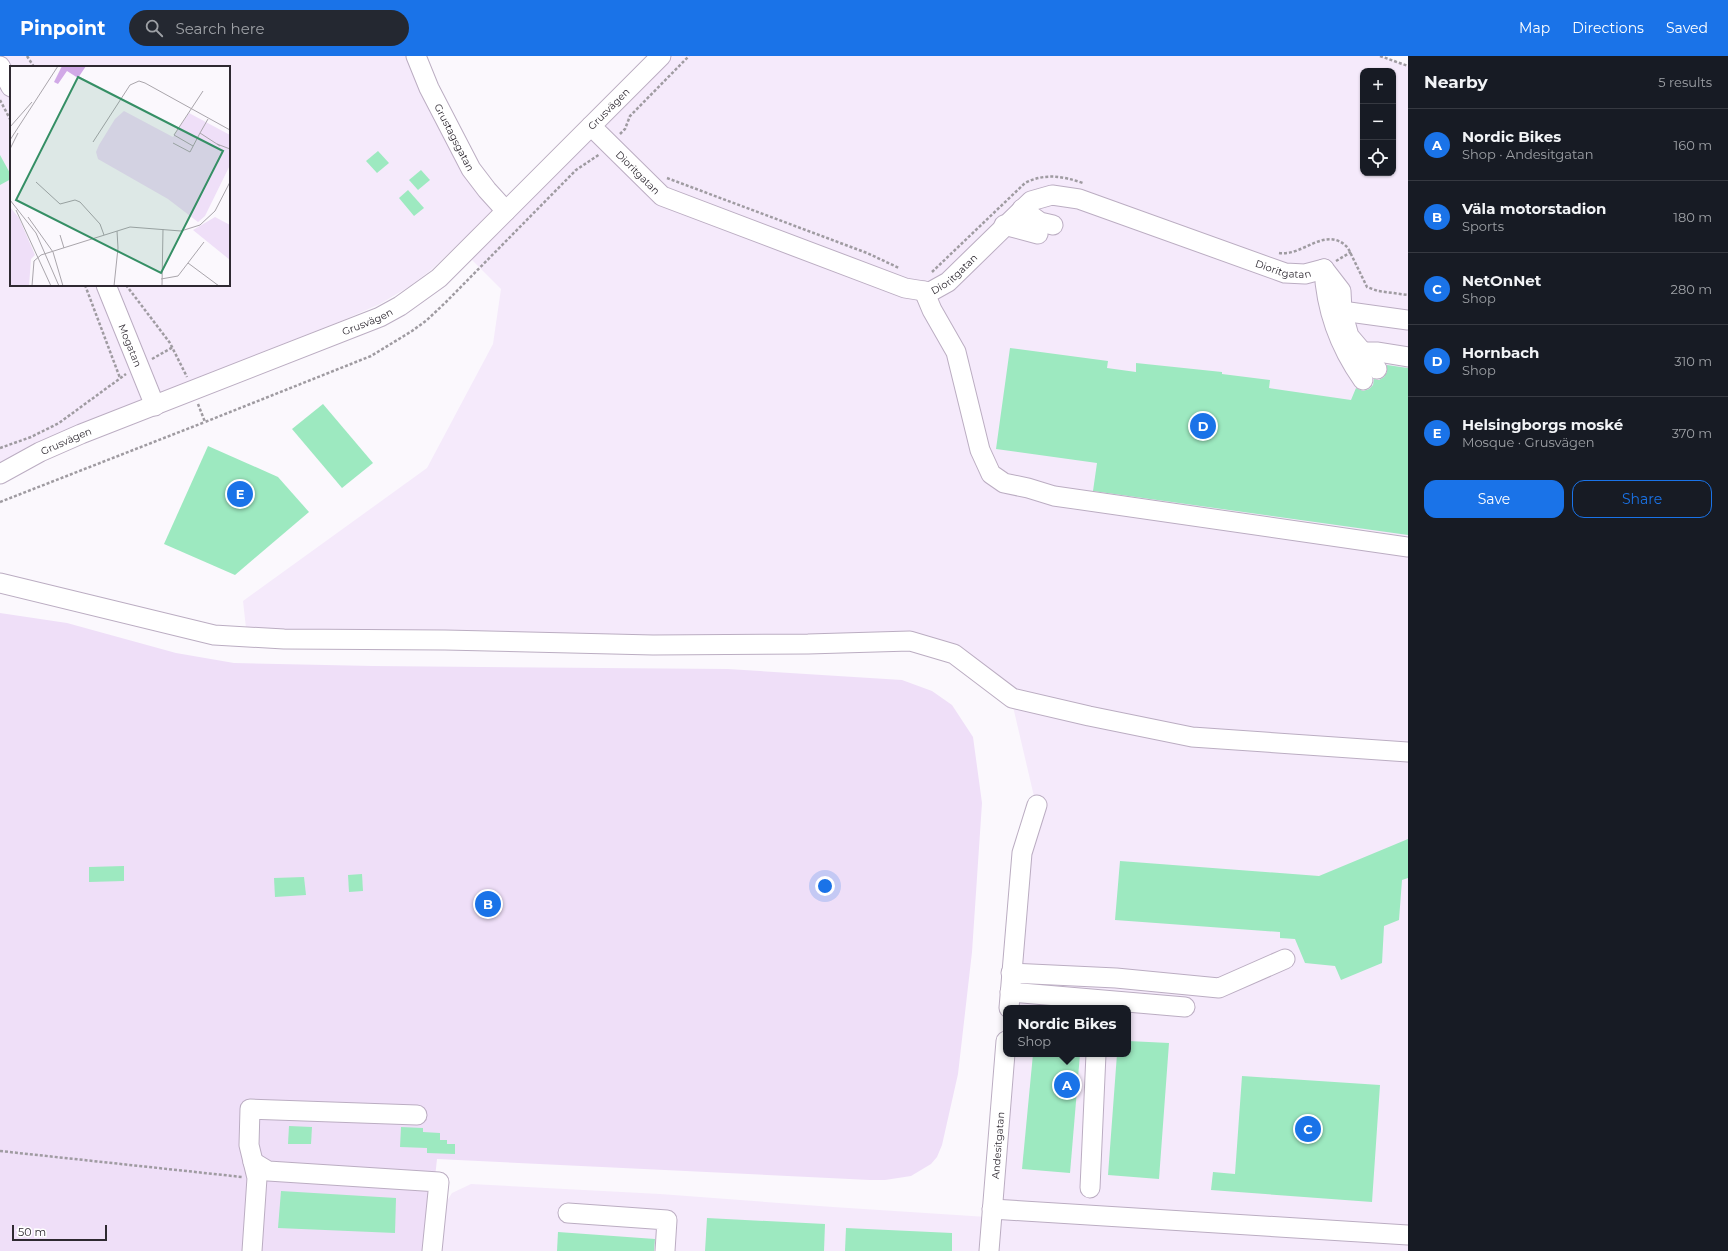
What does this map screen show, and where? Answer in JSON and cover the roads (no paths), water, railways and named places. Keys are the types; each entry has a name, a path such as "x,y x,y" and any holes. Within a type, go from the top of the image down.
{"street":[{"name":"Grustagsgatan","path":"416,56 432,94 471,169 506,211"},
{"name":"Grusvägen","path":"0,474 40,452 81,434 353,328 400,306 439,278 661,56"},
{"path":"0,66 10,85"},
{"name":"Dioritgatan","path":"591,126 662,196 905,288 930,292 948,282 1004,225 1031,201 1052,195 1079,199 1285,273 1305,274 1324,269"},
{"path":"1004,225 1046,230 1040,222 1022,209"},
{"path":"1324,269 1341,291 1342,311 1349,336 1362,352 1370,374 1351,362 1335,329 1325,291 1324,269"},
{"name":"Mogatan","path":"106,286 155,406"},
{"path":"924,291 932,310 956,352 980,450 991,474 1004,483 1028,488 1054,496 1408,547"},
{"path":"1342,311 1408,320"},
{"path":"1362,352 1378,352 1408,357"},
{"path":"0,583 214,636 284,639 445,640 653,645 808,644 910,641 954,654 1012,698 1089,716 1192,736 1408,752"},
{"path":"1036,805 1022,853 1009,1000 1128,1005"},
{"path":"1011,973 1116,978 1219,988 1285,959"},
{"path":"1131,1005 1185,1007"},
{"name":"Andesitgatan","path":"989,1251 1005,1057"},
{"path":"1090,1188 1096,1057"},
{"path":"252,1251 255,1170 249,1145 250,1109 417,1115"},
{"path":"255,1170 439,1182 432,1251"},
{"path":"992,1209 1408,1235"},
{"path":"568,1213 667,1220 665,1251"}],"place":[{"name":"Hornbach","path":"1203,426"},
{"name":"Helsingborgs moské","path":"240,494"},
{"name":"Väla motorstadion","path":"488,904"},
{"name":"Nordic Bikes","path":"1067,1085"},
{"name":"NetOnNet","path":"1308,1129"}]}
